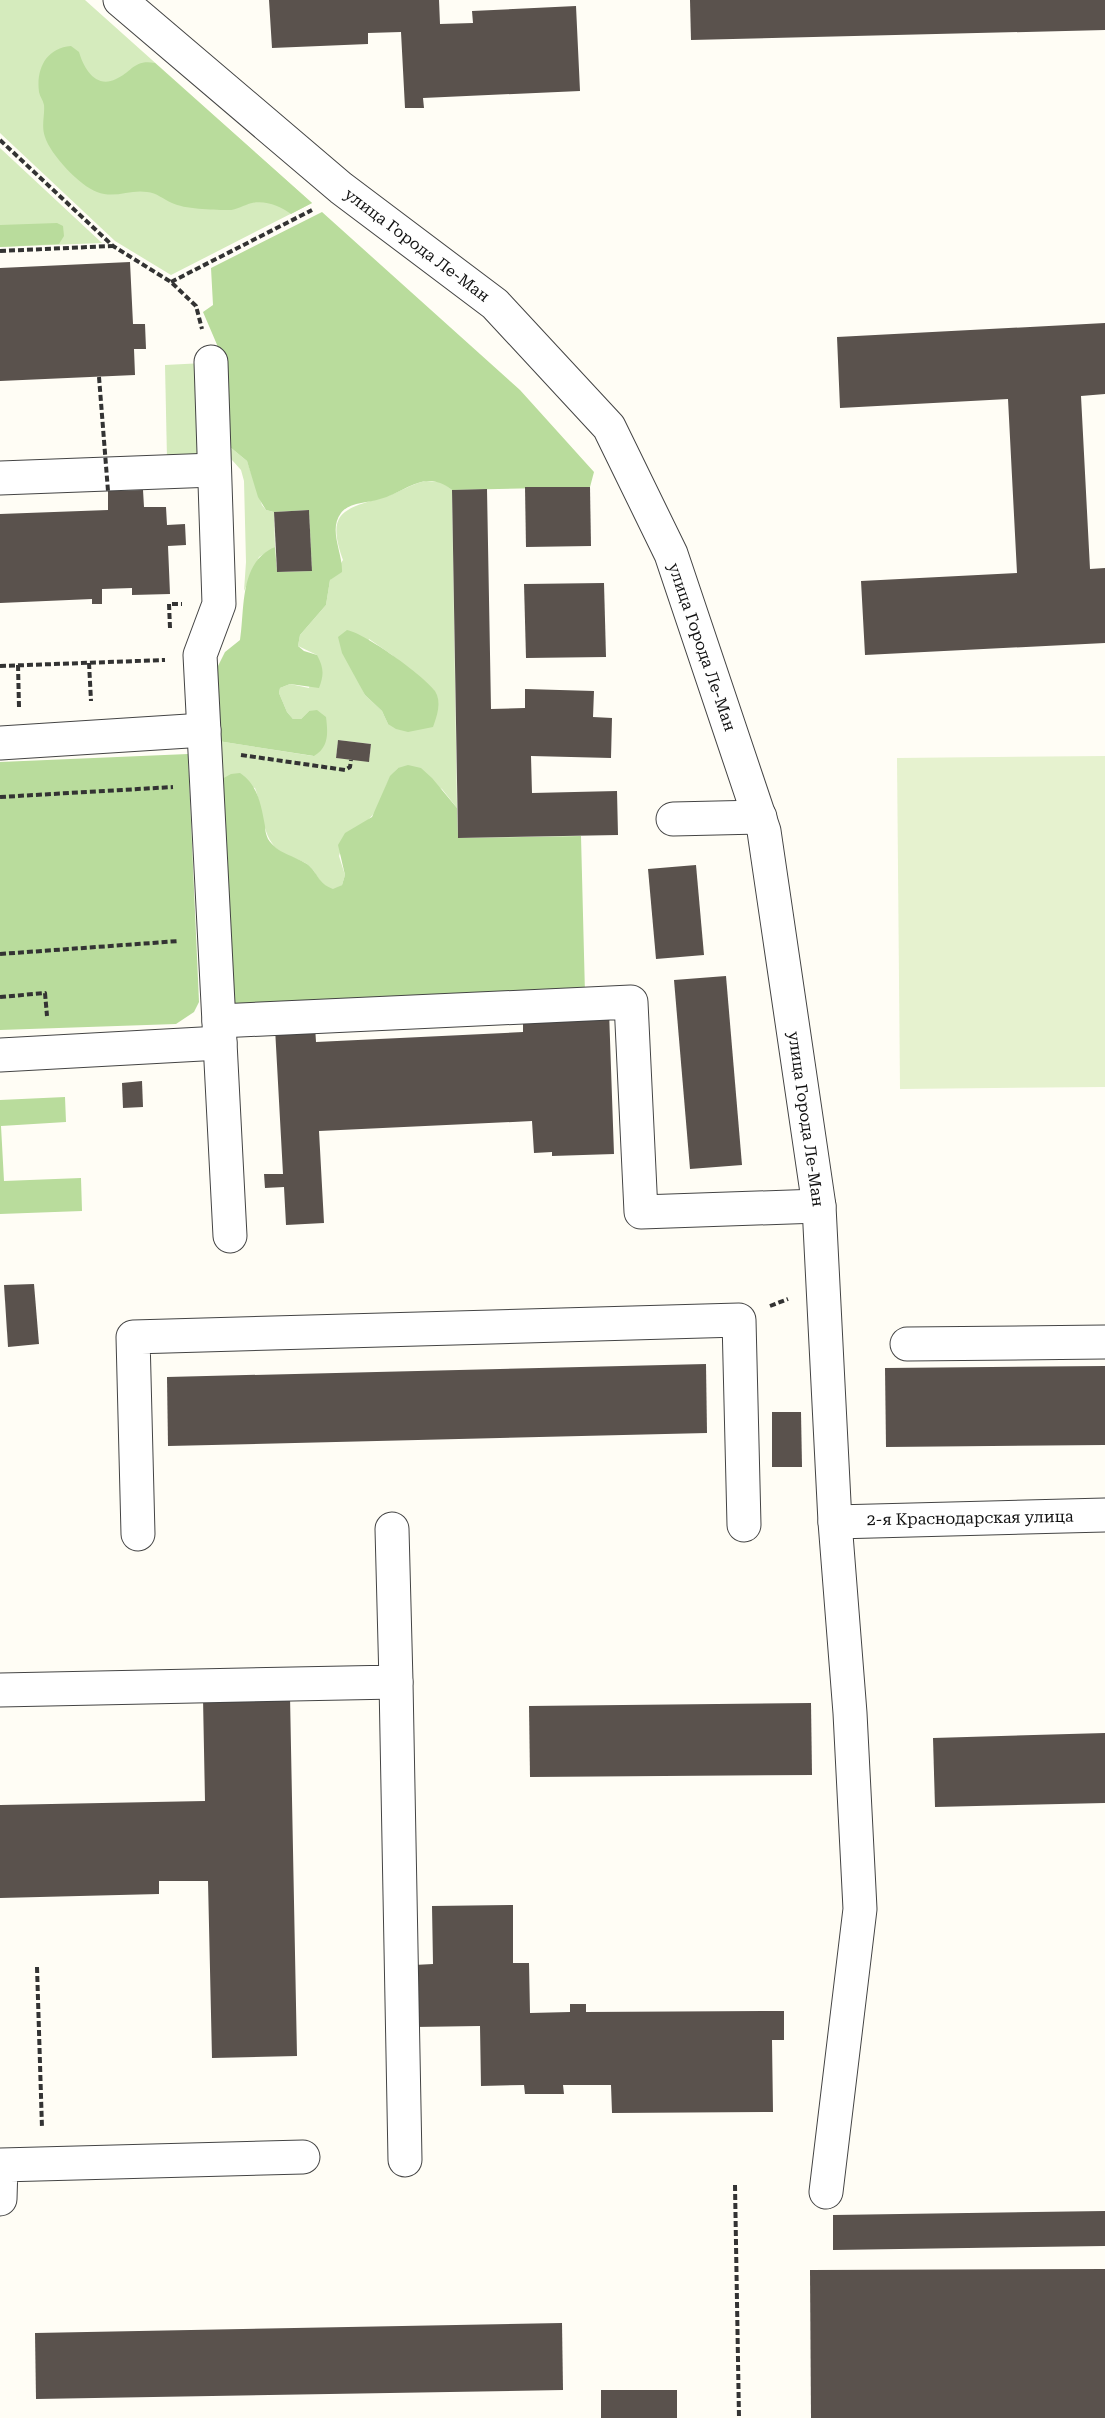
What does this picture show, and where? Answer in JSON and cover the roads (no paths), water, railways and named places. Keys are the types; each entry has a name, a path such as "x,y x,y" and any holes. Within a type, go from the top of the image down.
{"street":[{"name":"улица Города Ле-Ман","path":"120,0 341,188 495,304 609,427 671,554 760,817 766,843 819,1206 835,1522 850,1713 860,1909 826,2192"},
{"path":"211,362 219,603 200,655 230,1236"},
{"path":"0,478 214,471"},
{"path":"0,743 205,740"},
{"path":"673,819 760,817"},
{"path":"0,1055 49,1053 220,1032 631,1002 641,1212 819,1206"},
{"path":"138,1534 133,1337 739,1320 744,1525"},
{"path":"907,1344 1105,1341"},
{"name":"2-я Краснодарская улица","path":"835,1522 1105,1515"},
{"path":"392,1529 405,2160"},
{"path":"0,1690 396,1682"},
{"path":"0,2199 1,2165 303,2157"}]}
